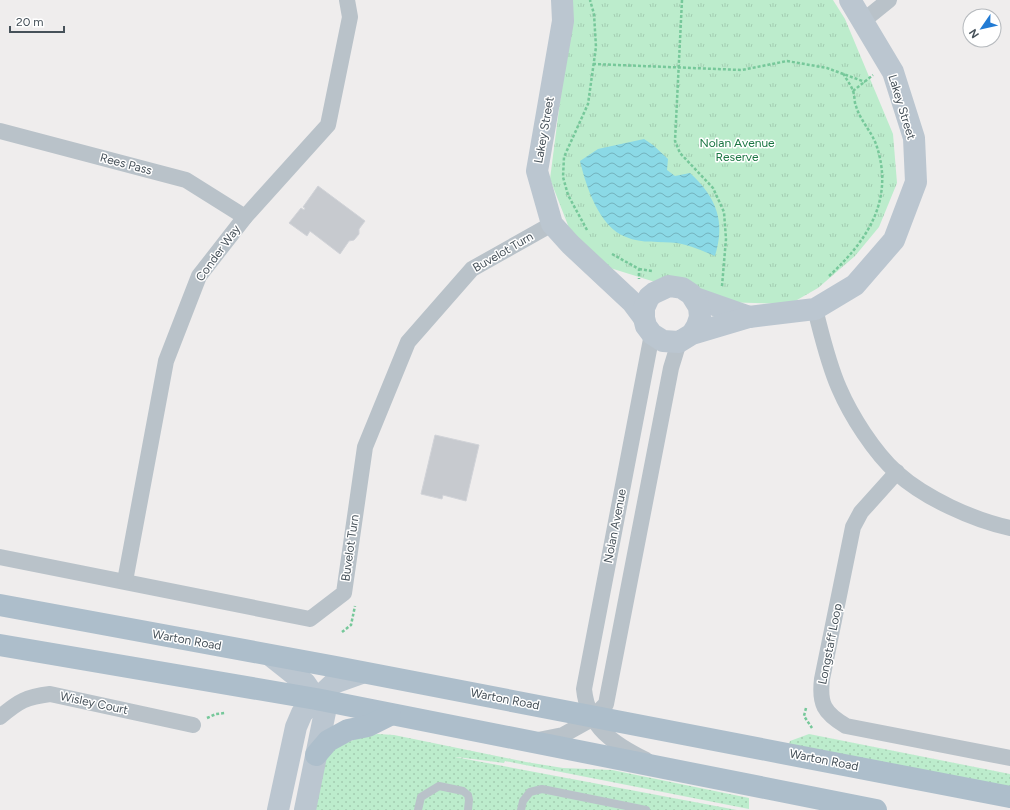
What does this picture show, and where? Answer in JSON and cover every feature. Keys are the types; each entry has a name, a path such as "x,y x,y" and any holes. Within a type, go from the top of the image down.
{"main road":[{"name":"Warton Road","path":"0,605 593,716 1010,797"},
{"path":"0,645 316,699 390,715 876,810"},
{"path":"316,755 328,741 348,730 368,726 390,715"}],"street":[{"name":"Conder Way","path":"125,581 166,361 199,276 245,216 328,125 350,17 347,0"},
{"name":"Lakey Street","path":"562,0 563,21 537,171 552,224 570,244 612,281 632,302 648,326 663,341 685,338 749,317 816,310 855,285 894,240 916,182 914,138 895,79 850,0"},
{"path":"863,21 888,0"},
{"name":"Rees Pass","path":"0,131 186,180 245,216"},
{"name":"Buvelot Turn","path":"0,557 310,619 344,593 365,447 408,342 472,269 552,224"},
{"name":"Lakey Street","path":"612,281 648,278 669,286 682,288 695,298 749,317"},
{"path":"648,278 649,297 644,308 648,326"},
{"path":"528,742 563,735 590,720 606,704 671,368 685,338 697,326 700,317 699,307 695,298"},
{"path":"816,310 825,349 839,388 860,429 897,472 943,505 1010,528"},
{"name":"Nolan Avenue","path":"648,326 585,678 585,698 593,716 609,739 662,768"},
{"name":"Longstaff Loop","path":"897,472 861,512 853,527 822,679 820,691 822,703 834,719 846,726 1010,758"},
{"path":"271,656 305,683 325,712 305,810"},
{"path":"278,810 296,727 302,713 334,683 362,673"},
{"name":"Wisley Court","path":"0,717 13,706 29,697 50,694 193,725"}],"lane":[{"path":"418,810 421,797 439,786 463,791 468,795 470,800 468,810"},
{"path":"521,810 522,801 530,792 542,789 646,810"}],"path":[{"path":"590,0 594,14 595,40 588,104 564,157 563,177 568,195 585,228 590,234"},
{"path":"682,0 675,141 680,153 713,188 724,212 726,239 722,287"},
{"path":"593,64 742,70 787,61 827,68 865,82"},
{"path":"828,277 849,257 864,237 876,213 882,191 876,144 856,106 853,91 843,73"},
{"path":"606,250 648,278"},
{"path":"716,284 728,290"},
{"path":"342,632 351,625 355,599"}],"green space":[{"name":"Nolan Avenue Reserve","path":"573,0 833,0 845,19 893,134 897,183 879,227 855,256 818,288 790,304 719,302 607,267 571,233 550,179"},
{"path":"378,734 394,735 526,762 563,768 612,770 749,798 749,809 505,761 504,763 455,757 737,810 314,810 325,761 331,750 362,736"},
{"path":"809,734 1010,774 1010,788 789,744 790,741"}],"water":[{"path":"644,139 668,159 667,170 675,176 690,173 706,191 716,210 719,221 718,243 715,256 682,244 645,241 626,237 617,232 601,215 590,193 580,161 598,149"}],"building":[{"path":"318,186 365,221 359,229 359,234 354,240 349,241 340,254 310,231 307,236 289,223 301,208 304,210 305,208 303,207"},
{"path":"435,435 479,445 466,501 443,495 442,499 421,494"}]}
